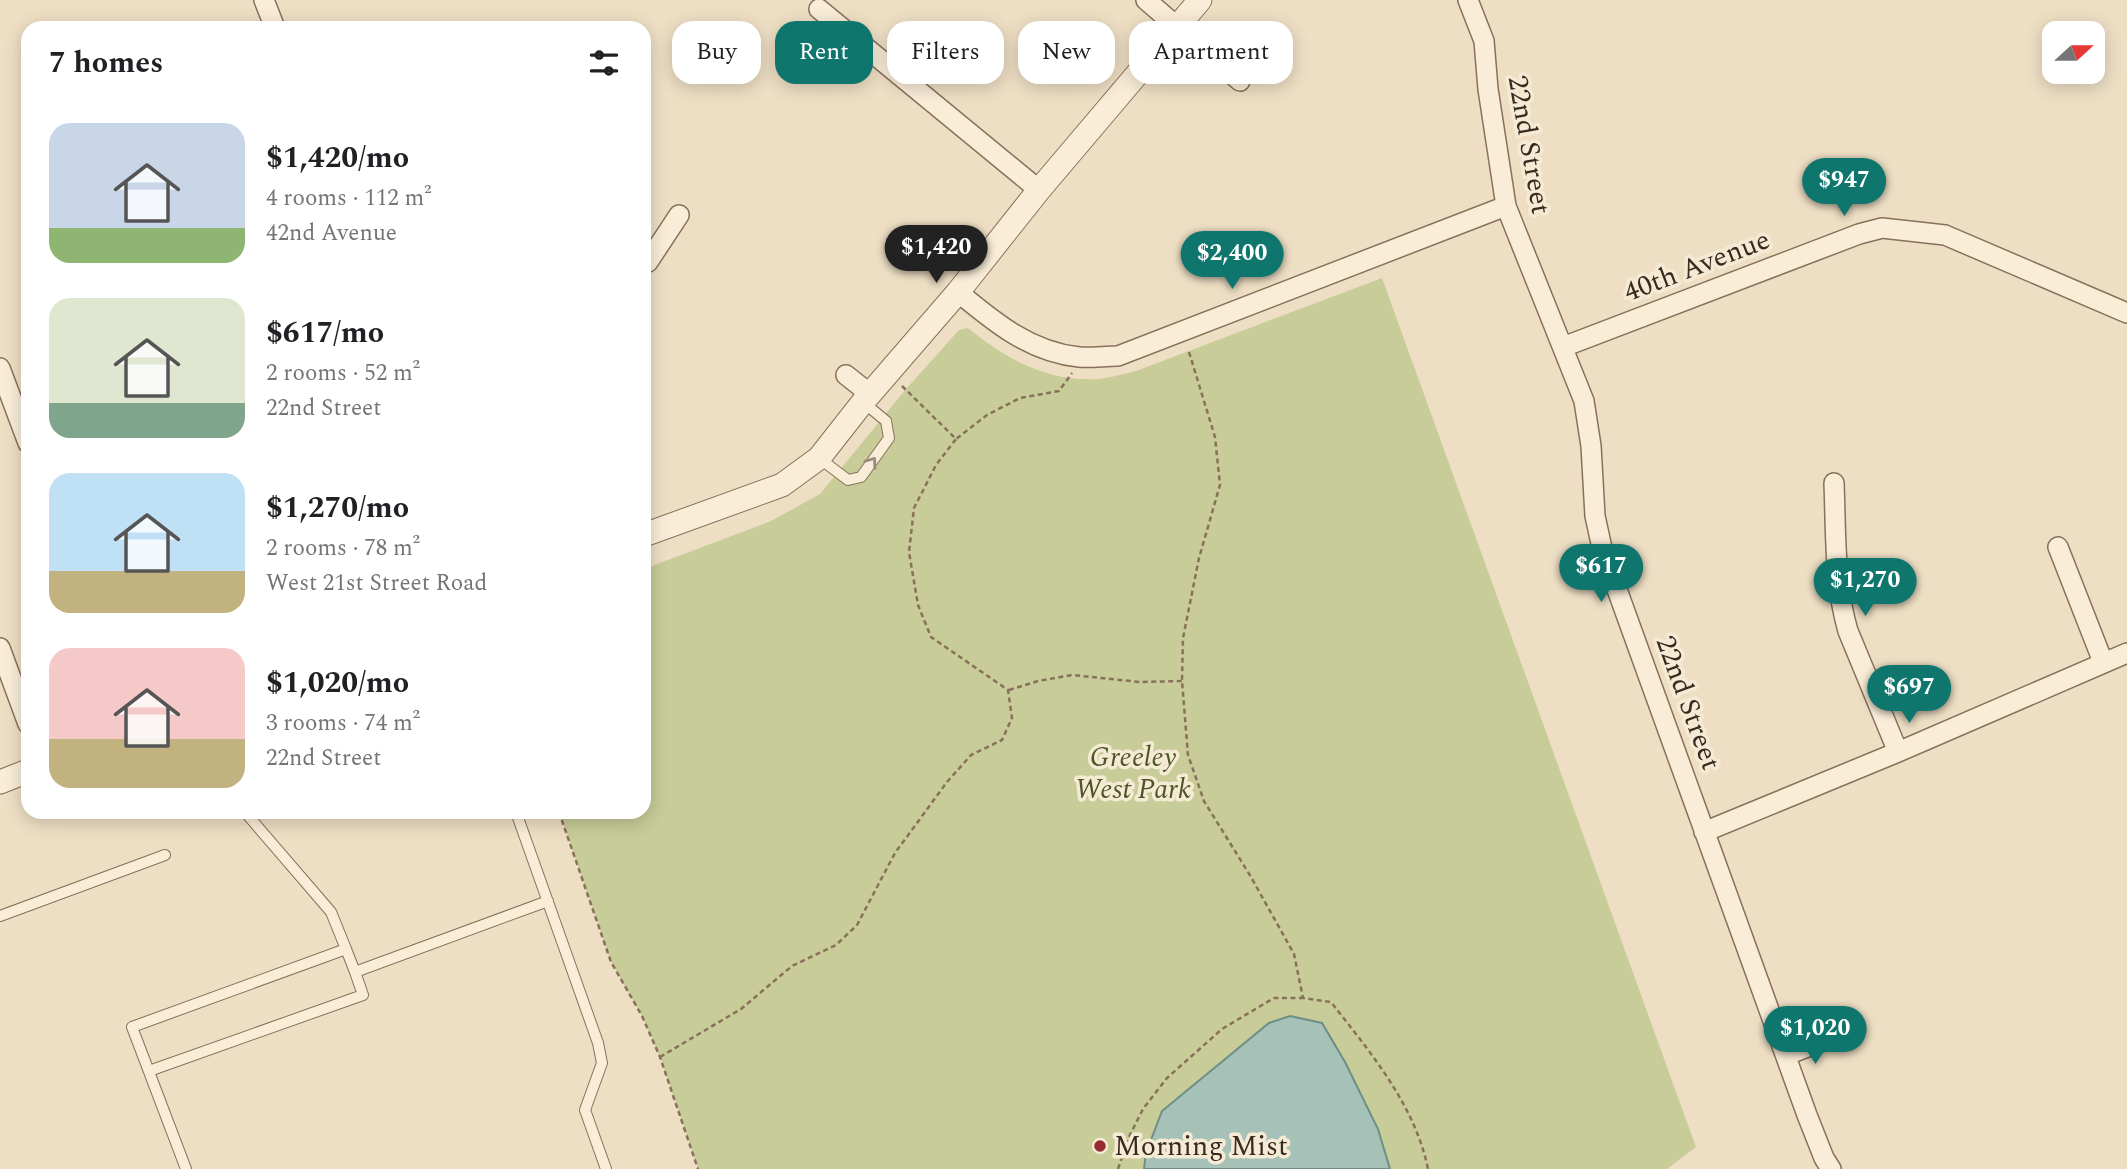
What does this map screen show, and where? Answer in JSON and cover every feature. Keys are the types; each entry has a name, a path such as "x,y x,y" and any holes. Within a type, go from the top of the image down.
{"street":[{"path":"264,0 272,21"},
{"path":"1146,0 1172,21"},
{"path":"1182,21 1200,0"},
{"name":"22nd Street","path":"1468,0 1484,41 1488,89 1506,206 1584,401 1591,446 1595,516 1602,548 1807,1115 1831,1169"},
{"path":"819,9 1039,190"},
{"path":"651,532 782,485 818,458 1129,84"},
{"path":"958,292 1005,329 1033,346 1079,357 1118,356 1506,206"},
{"path":"651,257 679,215"},
{"name":"40th Avenue","path":"1563,346 1859,234 1882,228 1945,235 2127,313"},
{"path":"0,368 21,424"},
{"path":"846,375 867,398"},
{"path":"1834,483 1837,569 1843,611 1898,752"},
{"path":"2058,547 2103,663"},
{"path":"0,649 21,705"},
{"path":"1704,832 2127,653"},
{"path":"0,782 21,774"},
{"path":"1787,1055 1828,1039"}],"lane":[{"path":"818,458 848,480 861,477 890,438 886,421 867,398"},
{"path":"149,1072 363,995 331,912 251,819"},
{"path":"519,819 598,1043 602,1063 585,1111 606,1169"},
{"path":"0,916 165,855"},
{"path":"355,972 548,901"},
{"path":"186,1169 132,1027 346,950"}],"path":[{"path":"1189,352 1215,437 1220,485 1199,558 1183,638 1182,681 1188,755 1204,801 1294,954 1303,998"},
{"path":"660,1057 741,1009 792,966 836,945 857,925 895,853 947,782 971,755 1002,740 1012,718 1008,690 931,637 918,605 909,552 914,508 936,465 956,439 986,415 1020,398 1059,391 1070,377 1079,357"},
{"path":"888,373 956,439"},
{"path":"1008,690 1072,675 1140,682 1182,681"},
{"path":"561,819 611,962 642,1016 660,1057 698,1169"},
{"path":"1118,1169 1129,1137 1143,1109 1167,1078 1222,1029 1274,998 1331,1002 1389,1077 1424,1149 1428,1169"}],"green space":[{"name":"Greeley West Park","path":"1382,278 1696,1147 1667,1169 698,1169 660,1057 642,1016 611,962 561,819 651,819 651,566 771,521 820,494 906,389 959,330 968,328 1012,359 1062,377 1103,378 1136,371"}],"water":[{"path":"1290,1016 1322,1023 1345,1062 1378,1129 1390,1169 1144,1169 1146,1153 1162,1111 1269,1023"}],"place":[{"name":"Morning Mist","path":"1100,1146"}]}
